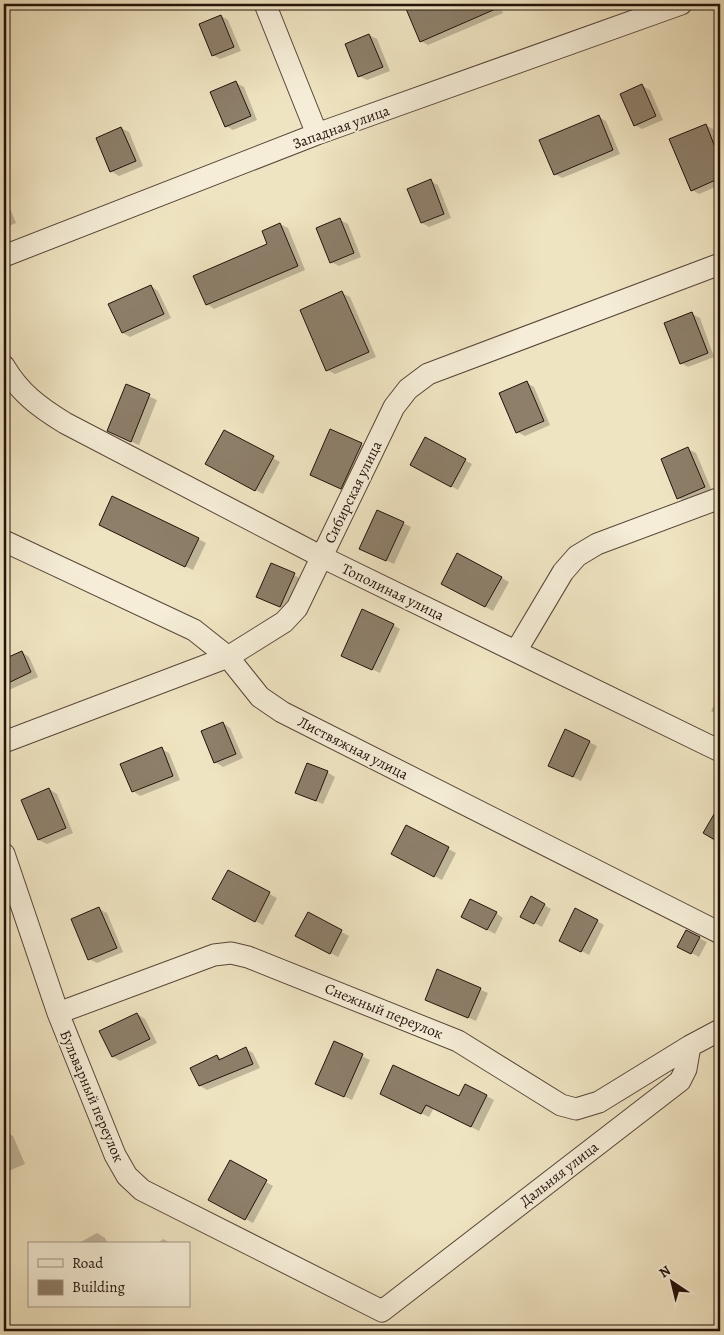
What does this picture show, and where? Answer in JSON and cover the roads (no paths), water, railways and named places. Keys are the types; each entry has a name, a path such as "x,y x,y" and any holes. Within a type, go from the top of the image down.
{"street":[{"path":"265,4 317,134"},
{"name":"Западная улица","path":"4,256 317,134 676,5"},
{"name":"Сибирская улица","path":"4,742 228,657 284,622 297,608 394,407 408,389 428,374 720,264"},
{"name":"Тополиная улица","path":"4,366 10,377 35,404 65,424 322,557 720,751"},
{"path":"516,651 563,572 578,556 597,544 720,498"},
{"name":"Листвяжная улица","path":"4,541 194,630 228,657 260,697 282,712 720,933"},
{"name":"Бульварный переулок","path":"4,854 58,1013 115,1155 127,1176 142,1190 382,1311"},
{"name":"Снежный переулок","path":"58,1013 214,955 231,953 248,957 458,1041 561,1105 576,1109 598,1102 690,1046"},
{"path":"690,1046 720,1030"},
{"name":"Дальняя улица","path":"382,1311 680,1081 686,1069 690,1046"}]}
